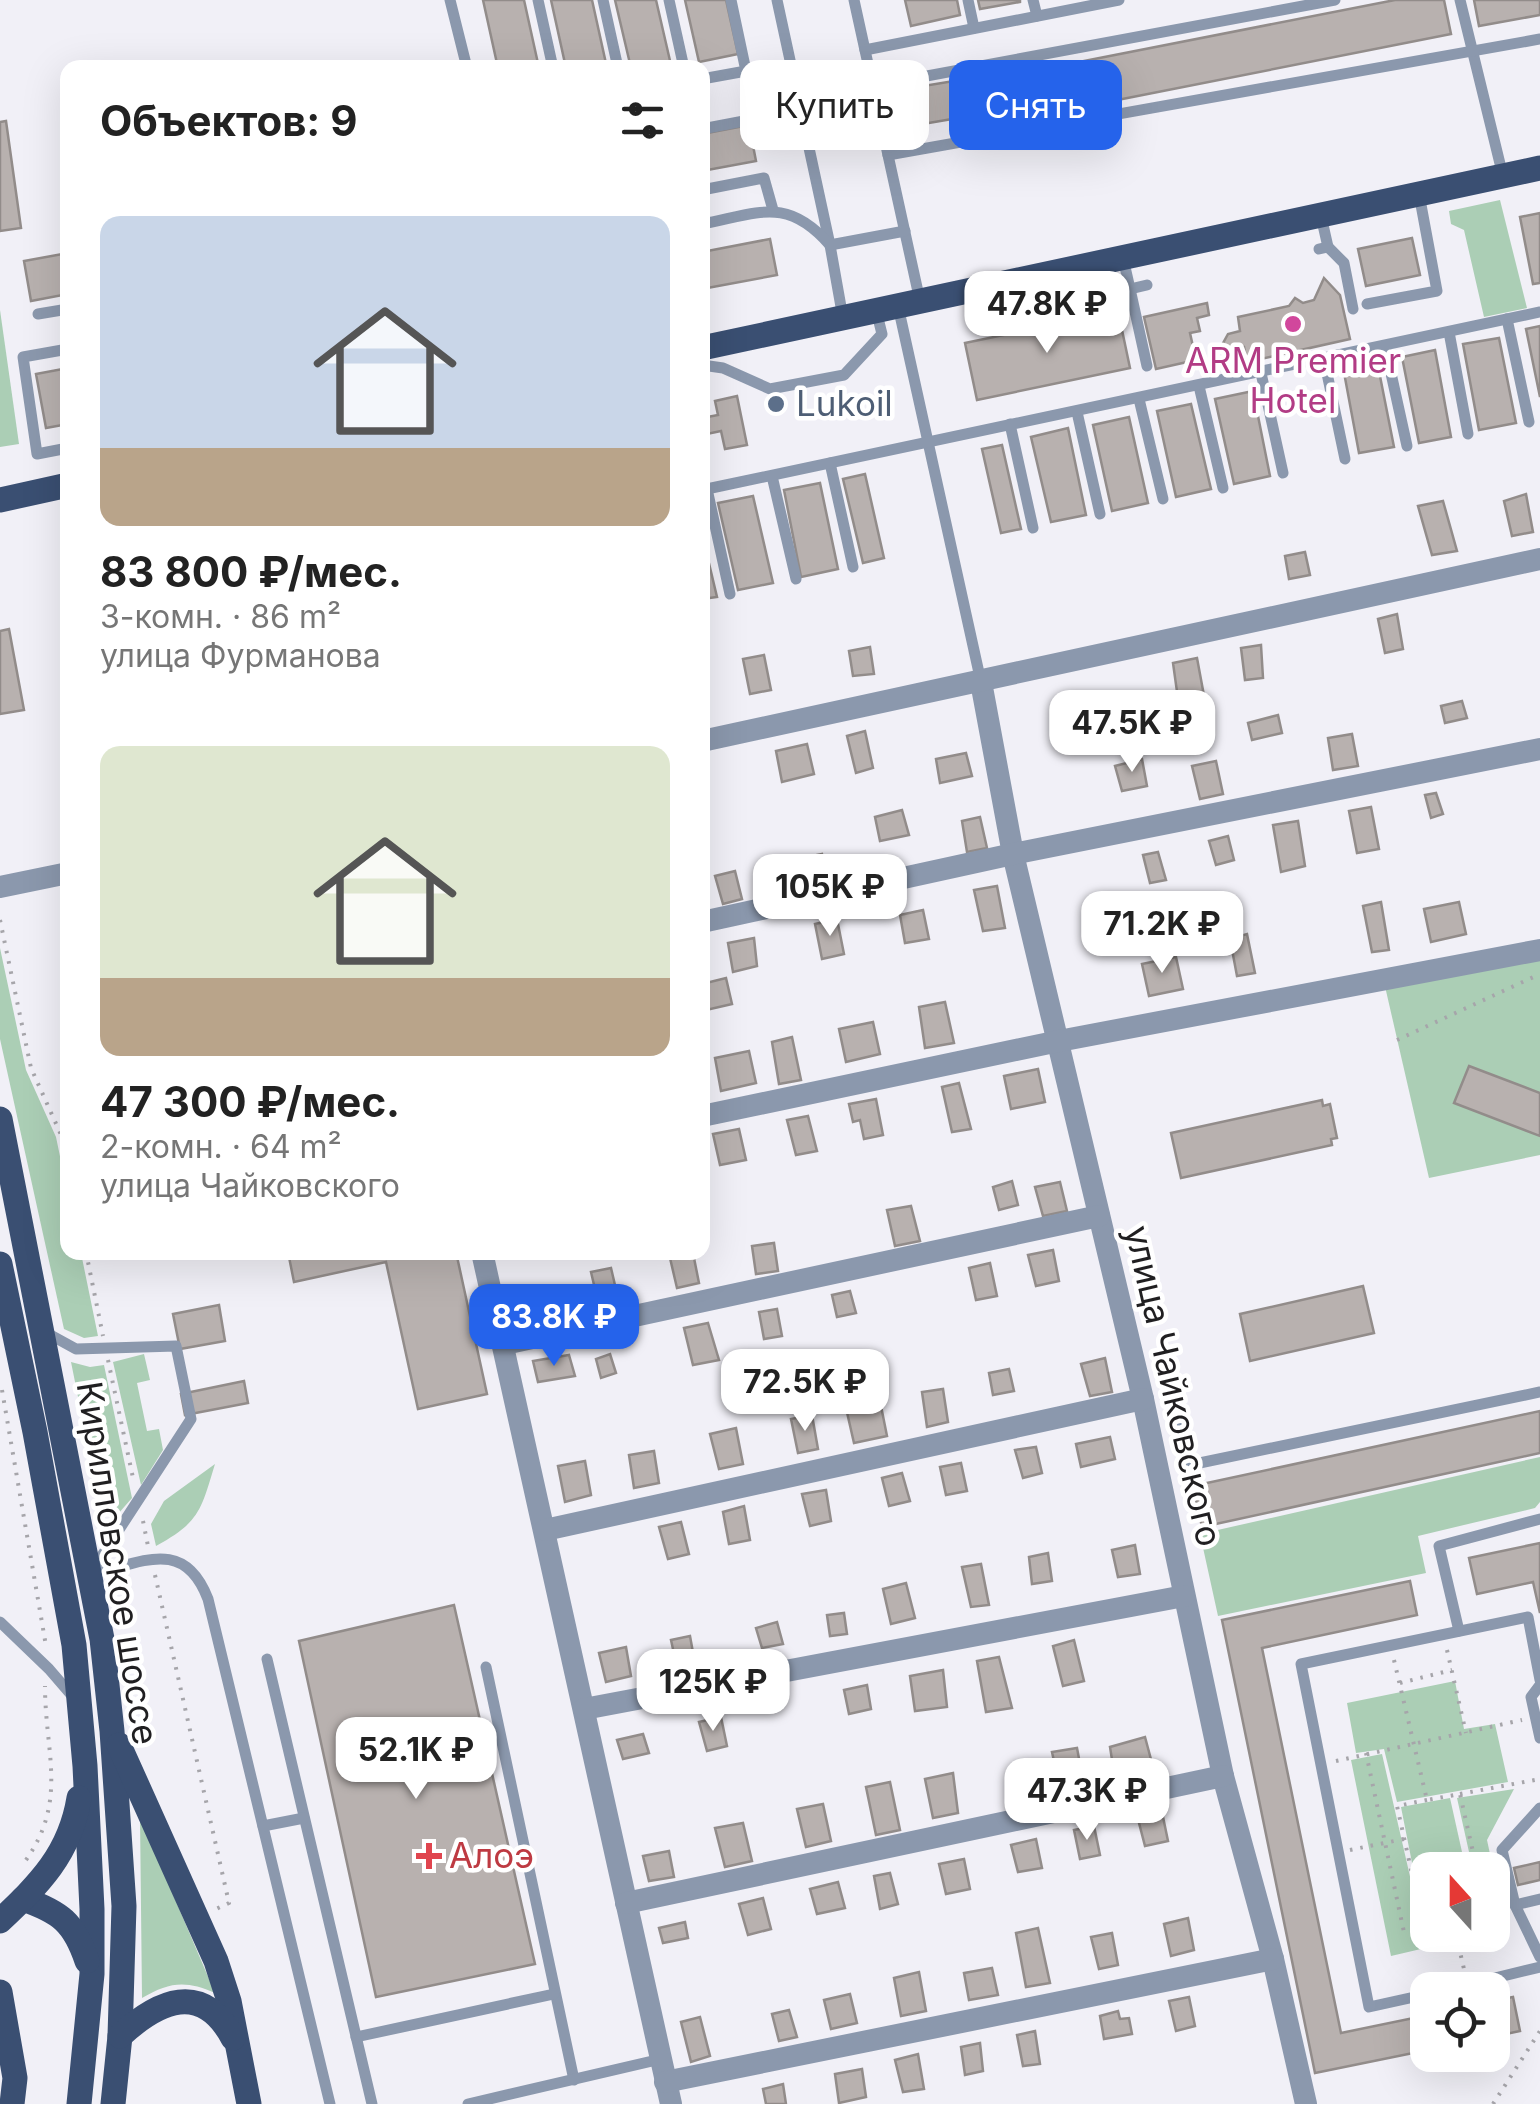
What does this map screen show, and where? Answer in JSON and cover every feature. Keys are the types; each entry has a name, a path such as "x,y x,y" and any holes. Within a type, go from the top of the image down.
{"main road":[{"path":"710,346 1540,168"},
{"path":"0,500 60,487"},
{"name":"Кирилловское шоссе","path":"0,1119 102,1639 124,1906 114,2094"},
{"name":"Кирилловское шоссе","path":"1,1278 61,1567 80,1705 92,1974 80,2094"},
{"path":"112,1731 216,1962 230,2001 249,2104"},
{"path":"0,1921 46,1877 70,1834 85,1766"},
{"path":"23,1899 58,1912 82,1945 92,1974"},
{"path":"0,1992 16,2078 12,2104"},
{"path":"120,2036 161,2004 190,2002 225,2024 236,2044"}],"street":[{"path":"710,739 1540,559"},
{"name":"улица Чайковского","path":"981,682 1013,854 1143,1399 1223,1776 1273,1959 1306,2104"},
{"path":"710,920 1013,854 1540,749"},
{"path":"0,887 60,875"},
{"path":"710,1114 1059,1041 1540,950"},
{"path":"504,1344 1099,1216"},
{"path":"484,1260 666,2082 1273,1959"},
{"path":"545,1530 1143,1399"},
{"path":"584,1710 1184,1596"},
{"path":"626,1903 1223,1776"}],"lane":[{"path":"450,0 465,60"},
{"path":"538,0 551,60"},
{"path":"603,0 616,60"},
{"path":"669,0 682,60"},
{"path":"731,0 744,60"},
{"path":"777,0 790,60"},
{"path":"854,0 867,60"},
{"path":"968,0 974,28"},
{"path":"1033,0 1036,16"},
{"path":"865,50 1036,16 1077,4 1119,0"},
{"path":"929,76 1335,0"},
{"path":"1460,0 1503,176"},
{"path":"888,155 1540,39"},
{"path":"710,78 740,72"},
{"path":"710,127 740,122"},
{"path":"810,150 843,318"},
{"path":"887,150 905,231 898,306 981,682"},
{"path":"710,188 764,178 774,210"},
{"path":"1368,304 1436,291 1420,194"},
{"path":"710,222 774,210 810,222 830,246"},
{"path":"1321,215 1324,248 1344,262 1353,309"},
{"path":"830,246 905,231"},
{"path":"1123,258 1146,366"},
{"path":"1130,288 1148,285"},
{"path":"710,365 770,389 844,375 882,334 898,306"},
{"path":"38,314 60,310"},
{"path":"710,489 1540,312"},
{"path":"1507,319 1529,422"},
{"path":"1449,332 1468,434"},
{"path":"1386,346 1407,446"},
{"path":"60,351 23,357 37,454 60,450"},
{"path":"1324,359 1345,459"},
{"path":"1261,372 1283,473"},
{"path":"1199,386 1224,488"},
{"path":"1139,399 1163,500"},
{"path":"1076,412 1100,514"},
{"path":"1010,424 1033,528"},
{"path":"830,464 853,567"},
{"path":"772,476 796,579"},
{"path":"710,511 730,594"},
{"path":"44,1331 76,1348 176,1346 191,1419 90,1575"},
{"path":"1180,1420 1190,1465 1540,1392"},
{"path":"1458,1631 1439,1546 1540,1520"},
{"path":"90,1575 177,1559 201,1580 330,2104"},
{"path":"1410,1998 1369,2007 1301,1664 1528,1618 1540,1682 1531,1697 1540,1738"},
{"path":"0,1622 49,1668 80,1705"},
{"path":"267,1659 372,2104"},
{"path":"486,1667 574,2080"},
{"path":"1540,1808 1502,1850 1515,1905 1540,1958"},
{"path":"263,1826 304,1818"},
{"path":"1515,1905 1540,1900"},
{"path":"1510,1975 1540,1968"},
{"path":"356,2037 554,1994"},
{"path":"468,2104 574,2080 666,2082"}],"path":[{"path":"0,920 31,1068 60,1133"},
{"path":"1397,1040 1540,974"},
{"path":"88,1260 229,1903 209,1913"},
{"path":"1443,1635 1466,1733"},
{"path":"1391,1646 1427,1800"},
{"path":"1400,1683 1452,1670"},
{"path":"1322,1764 1536,1718"},
{"path":"1366,1753 1405,1937"},
{"path":"1410,1866 1397,1806 1540,1779"},
{"path":"1460,1794 1472,1852"},
{"path":"1369,1846 1404,1839"},
{"path":"1493,2104 1540,2031"}],"green space":[{"path":"1500,200 1527,308 1484,317 1464,230 1451,224 1449,211"},
{"path":"0,310 19,444 0,447"},
{"path":"0,948 26,1070 56,1137 60,1156 60,1260 82,1260 98,1336 84,1338 64,1329 0,1039"},
{"path":"1540,957 1540,1155 1429,1178 1384,982"},
{"path":"144,1354 150,1380 137,1383 147,1431 159,1429 163,1450 141,1485 113,1362"},
{"path":"71,1362 90,1367 104,1365 132,1498 118,1514 102,1516"},
{"path":"1540,1457 1540,1502 1535,1508 1418,1536 1426,1573 1218,1616 1200,1534"},
{"path":"215,1464 197,1513 182,1530 156,1546 151,1524 164,1501"},
{"path":"1455,1681 1464,1729 1495,1724 1508,1782 1397,1802 1384,1749 1356,1753 1347,1703"},
{"path":"1382,1754 1410,1876 1410,1952 1391,1956 1351,1760"},
{"path":"1514,1789 1487,1840 1490,1852 1469,1852 1457,1798"},
{"path":"1450,1798 1462,1852 1410,1853 1401,1807"},
{"path":"140,1817 215,1993 178,1985 142,1998"}],"building":[{"path":"483,0 524,0 537,60 496,60"},
{"path":"551,0 592,0 605,60 564,60"},
{"path":"615,0 656,0 670,60 629,60"},
{"path":"685,0 726,0 738,54 699,60"},
{"path":"905,0 957,0 960,15 911,26"},
{"path":"978,0 1020,0 1020,2 980,9"},
{"path":"1395,0 1444,0 1451,34 1122,99 1122,60 1089,60"},
{"path":"1474,0 1540,0 1540,15 1479,26"},
{"path":"949,82 949,120 929,123 929,85"},
{"path":"6,121 21,228 0,231 0,122"},
{"path":"740,127 740,150 754,150 756,161 710,170 710,132"},
{"path":"1540,213 1540,283 1533,284 1520,217"},
{"path":"1412,238 1420,275 1366,286 1358,249"},
{"path":"770,239 777,275 710,288 710,250"},
{"path":"60,254 60,296 31,301 24,261"},
{"name":"ARM Premier Hotel","path":"1324,278 1340,295 1350,339 1247,362 1244,347 1231,350 1222,345 1228,334 1240,331 1238,317 1289,306 1295,298 1303,303 1314,300"},
{"path":"1207,303 1209,315 1197,318 1200,331 1190,333 1196,360 1156,369 1144,317"},
{"path":"1118,311 1130,368 977,400 965,343"},
{"path":"1540,326 1540,397 1526,329"},
{"path":"1499,338 1516,423 1479,430 1463,344"},
{"path":"1435,350 1451,437 1419,443 1402,357"},
{"path":"1377,361 1394,447 1359,453 1343,367"},
{"path":"60,370 60,425 46,428 36,374"},
{"path":"1253,391 1270,476 1234,484 1215,399"},
{"path":"737,396 747,445 725,449 721,431 710,433 710,416 718,415 715,401"},
{"path":"1191,404 1211,489 1176,497 1157,411"},
{"path":"1129,417 1148,503 1112,511 1093,425"},
{"path":"1068,428 1086,515 1051,522 1031,437"},
{"path":"1002,445 1021,529 1001,533 982,449"},
{"path":"865,474 884,558 863,563 843,479"},
{"path":"820,483 838,569 801,577 784,490"},
{"path":"1526,494 1533,532 1512,536 1504,501"},
{"path":"753,496 773,583 738,590 718,503"},
{"path":"1443,501 1457,551 1432,555 1418,506"},
{"path":"1305,552 1310,575 1289,579 1285,556"},
{"path":"710,568 717,597 710,598"},
{"path":"1397,614 1403,649 1385,653 1378,619"},
{"path":"9,629 24,710 0,714 0,631"},
{"path":"1261,645 1263,678 1245,680 1241,648"},
{"path":"870,647 874,674 853,676 849,651"},
{"path":"764,655 771,690 750,694 743,659"},
{"path":"1197,658 1205,701 1179,706 1173,663"},
{"path":"1462,701 1467,718 1445,723 1441,706"},
{"path":"1278,715 1282,733 1252,740 1248,723"},
{"path":"865,731 873,768 856,773 847,736"},
{"path":"1352,734 1358,766 1333,770 1328,738"},
{"path":"807,744 814,774 782,782 776,751"},
{"path":"966,753 972,776 940,783 936,759"},
{"path":"1142,759 1147,786 1122,791 1115,766"},
{"path":"1216,761 1223,794 1200,799 1192,766"},
{"path":"1436,793 1443,814 1431,818 1425,795"},
{"path":"1371,807 1379,849 1357,853 1349,811"},
{"path":"902,810 909,835 880,841 875,817"},
{"path":"980,817 987,848 967,852 962,821"},
{"path":"1298,821 1305,866 1281,872 1273,825"},
{"path":"1228,836 1234,860 1216,865 1209,841"},
{"path":"1158,852 1166,880 1150,883 1143,855"},
{"path":"822,854 828,881 799,888 792,860"},
{"path":"735,871 742,899 723,904 715,876"},
{"path":"997,886 1005,928 983,931 974,890"},
{"path":"1381,902 1389,950 1372,952 1363,906"},
{"path":"1459,902 1466,934 1431,942 1424,909"},
{"path":"923,910 929,939 905,943 900,915"},
{"path":"837,919 844,954 822,959 815,924"},
{"path":"1247,934 1255,973 1237,976 1230,939"},
{"path":"754,938 757,966 733,972 728,943"},
{"path":"1176,957 1183,989 1149,996 1142,964"},
{"path":"726,978 732,1004 710,1009 710,982"},
{"path":"945,1002 954,1043 925,1048 919,1007"},
{"path":"873,1022 880,1054 846,1062 839,1029"},
{"path":"792,1037 801,1080 779,1084 772,1042"},
{"path":"749,1051 756,1083 721,1091 715,1058"},
{"path":"1469,1066 1540,1093 1540,1136 1454,1103"},
{"path":"1038,1069 1045,1102 1011,1109 1004,1076"},
{"path":"959,1083 971,1129 952,1132 942,1087"},
{"path":"876,1099 883,1135 864,1139 860,1120 853,1122 849,1104"},
{"path":"1322,1100 1323,1106 1330,1104 1337,1138 1331,1139 1332,1145 1181,1178 1171,1133"},
{"path":"808,1116 817,1151 796,1155 787,1120"},
{"path":"739,1129 746,1160 720,1165 713,1134"},
{"path":"1012,1181 1018,1205 999,1210 993,1187"},
{"path":"1060,1182 1067,1211 1043,1216 1035,1187"},
{"path":"911,1206 920,1241 895,1246 887,1210"},
{"path":"774,1243 778,1271 756,1274 752,1246"},
{"path":"1053,1250 1059,1281 1036,1286 1028,1255"},
{"path":"290,1260 458,1260 487,1394 418,1409 386,1262 294,1282"},
{"path":"670,1260 694,1260 699,1283 677,1288"},
{"path":"990,1263 997,1296 976,1300 969,1268"},
{"path":"611,1268 618,1298 598,1302 591,1272"},
{"path":"1363,1286 1374,1333 1250,1361 1240,1314"},
{"path":"850,1291 856,1313 837,1317 832,1295"},
{"path":"543,1292 548,1317 527,1320 522,1299"},
{"path":"219,1305 225,1341 180,1349 173,1314"},
{"path":"777,1309 782,1336 764,1339 759,1312"},
{"path":"708,1323 719,1360 693,1365 684,1328"},
{"path":"610,1354 616,1373 601,1378 596,1359"},
{"path":"569,1355 575,1376 538,1382 533,1361"},
{"path":"1105,1358 1112,1392 1090,1396 1081,1364"},
{"path":"1009,1369 1014,1391 993,1395 989,1373"},
{"path":"244,1381 248,1403 185,1415 181,1394"},
{"path":"943,1389 948,1422 927,1427 922,1392"},
{"path":"880,1401 887,1436 854,1443 846,1408"},
{"path":"1540,1411 1540,1453 1202,1527 1193,1486"},
{"path":"812,1415 818,1449 798,1453 791,1419"},
{"path":"736,1428 743,1464 719,1469 710,1434"},
{"path":"1110,1437 1115,1459 1081,1467 1076,1444"},
{"path":"1036,1447 1042,1473 1023,1478 1015,1450"},
{"path":"654,1451 659,1483 634,1488 629,1455"},
{"path":"585,1461 591,1495 565,1502 558,1466"},
{"path":"961,1463 967,1491 946,1495 940,1467"},
{"path":"902,1473 910,1501 889,1506 882,1478"},
{"path":"826,1490 831,1521 810,1526 802,1494"},
{"path":"744,1506 750,1540 729,1544 723,1512"},
{"path":"681,1522 689,1554 668,1559 659,1527"},
{"path":"1540,1543 1540,1613 1533,1582 1477,1594 1469,1558"},
{"path":"1135,1545 1140,1574 1118,1577 1112,1550"},
{"path":"1048,1553 1052,1581 1032,1584 1029,1557"},
{"path":"981,1564 989,1605 971,1607 962,1567"},
{"path":"1410,1581 1417,1615 1262,1648 1341,2033 1410,2019 1410,2054 1315,2073 1222,1620"},
{"path":"906,1583 915,1618 891,1624 883,1589"},
{"path":"454,1605 535,1964 376,1997 299,1641"},
{"path":"844,1613 847,1634 830,1636 827,1615"},
{"path":"777,1622 783,1644 762,1648 756,1628"},
{"path":"690,1636 694,1658 676,1663 671,1640"},
{"path":"1074,1640 1084,1681 1063,1686 1053,1646"},
{"path":"626,1647 631,1676 606,1682 599,1653"},
{"path":"999,1657 1012,1708 986,1712 977,1661"},
{"path":"943,1670 947,1707 915,1711 910,1676"},
{"path":"867,1685 871,1709 849,1714 844,1690"},
{"path":"721,1717 727,1746 707,1751 699,1722"},
{"path":"643,1734 649,1753 623,1759 617,1740"},
{"path":"1145,1737 1153,1767 1115,1779 1110,1747"},
{"path":"1077,1748 1084,1785 1060,1789 1052,1752"},
{"path":"953,1773 958,1813 933,1818 925,1779"},
{"path":"890,1782 900,1830 876,1835 866,1787"},
{"path":"823,1804 831,1841 806,1847 797,1809"},
{"path":"1162,1812 1168,1841 1145,1846 1138,1819"},
{"path":"743,1823 752,1861 725,1867 715,1828"},
{"path":"1094,1826 1100,1855 1080,1859 1074,1830"},
{"path":"1036,1839 1042,1868 1018,1872 1011,1845"},
{"path":"669,1851 674,1877 649,1881 643,1856"},
{"path":"964,1859 970,1889 946,1894 939,1864"},
{"path":"1540,1862 1540,1880 1518,1885 1514,1868"},
{"path":"890,1873 898,1904 880,1909 874,1876"},
{"path":"838,1882 845,1908 817,1914 810,1889"},
{"path":"763,1898 771,1929 748,1935 739,1904"},
{"path":"1188,1918 1194,1950 1171,1956 1164,1924"},
{"path":"685,1922 688,1938 663,1943 659,1928"},
{"path":"1038,1928 1050,1983 1026,1987 1016,1933"},
{"path":"1112,1933 1118,1965 1099,1969 1091,1937"},
{"path":"992,1968 998,1995 969,2000 964,1973"},
{"path":"919,1972 926,2011 901,2016 894,1978"},
{"path":"850,1994 857,2023 831,2029 824,2000"},
{"path":"1189,1997 1195,2026 1176,2031 1169,2001"},
{"path":"1513,1997 1520,2031 1510,2033"},
{"path":"789,2010 797,2037 779,2041 772,2014"},
{"path":"1118,2011 1120,2019 1129,2018 1132,2034 1104,2039 1100,2016"},
{"path":"700,2017 710,2056 691,2062 681,2022"},
{"path":"1035,2031 1040,2064 1023,2066 1017,2035"},
{"path":"980,2043 983,2071 965,2075 961,2047"},
{"path":"918,2054 924,2089 903,2092 895,2060"},
{"path":"862,2069 866,2097 839,2103 835,2074"},
{"path":"783,2084 786,2104 766,2104 763,2089"}],"place":[{"name":"ARM Premier Hotel","path":"1293,324"},
{"name":"Lukoil","path":"776,404"},
{"name":"Алоэ","path":"429,1856"}]}
